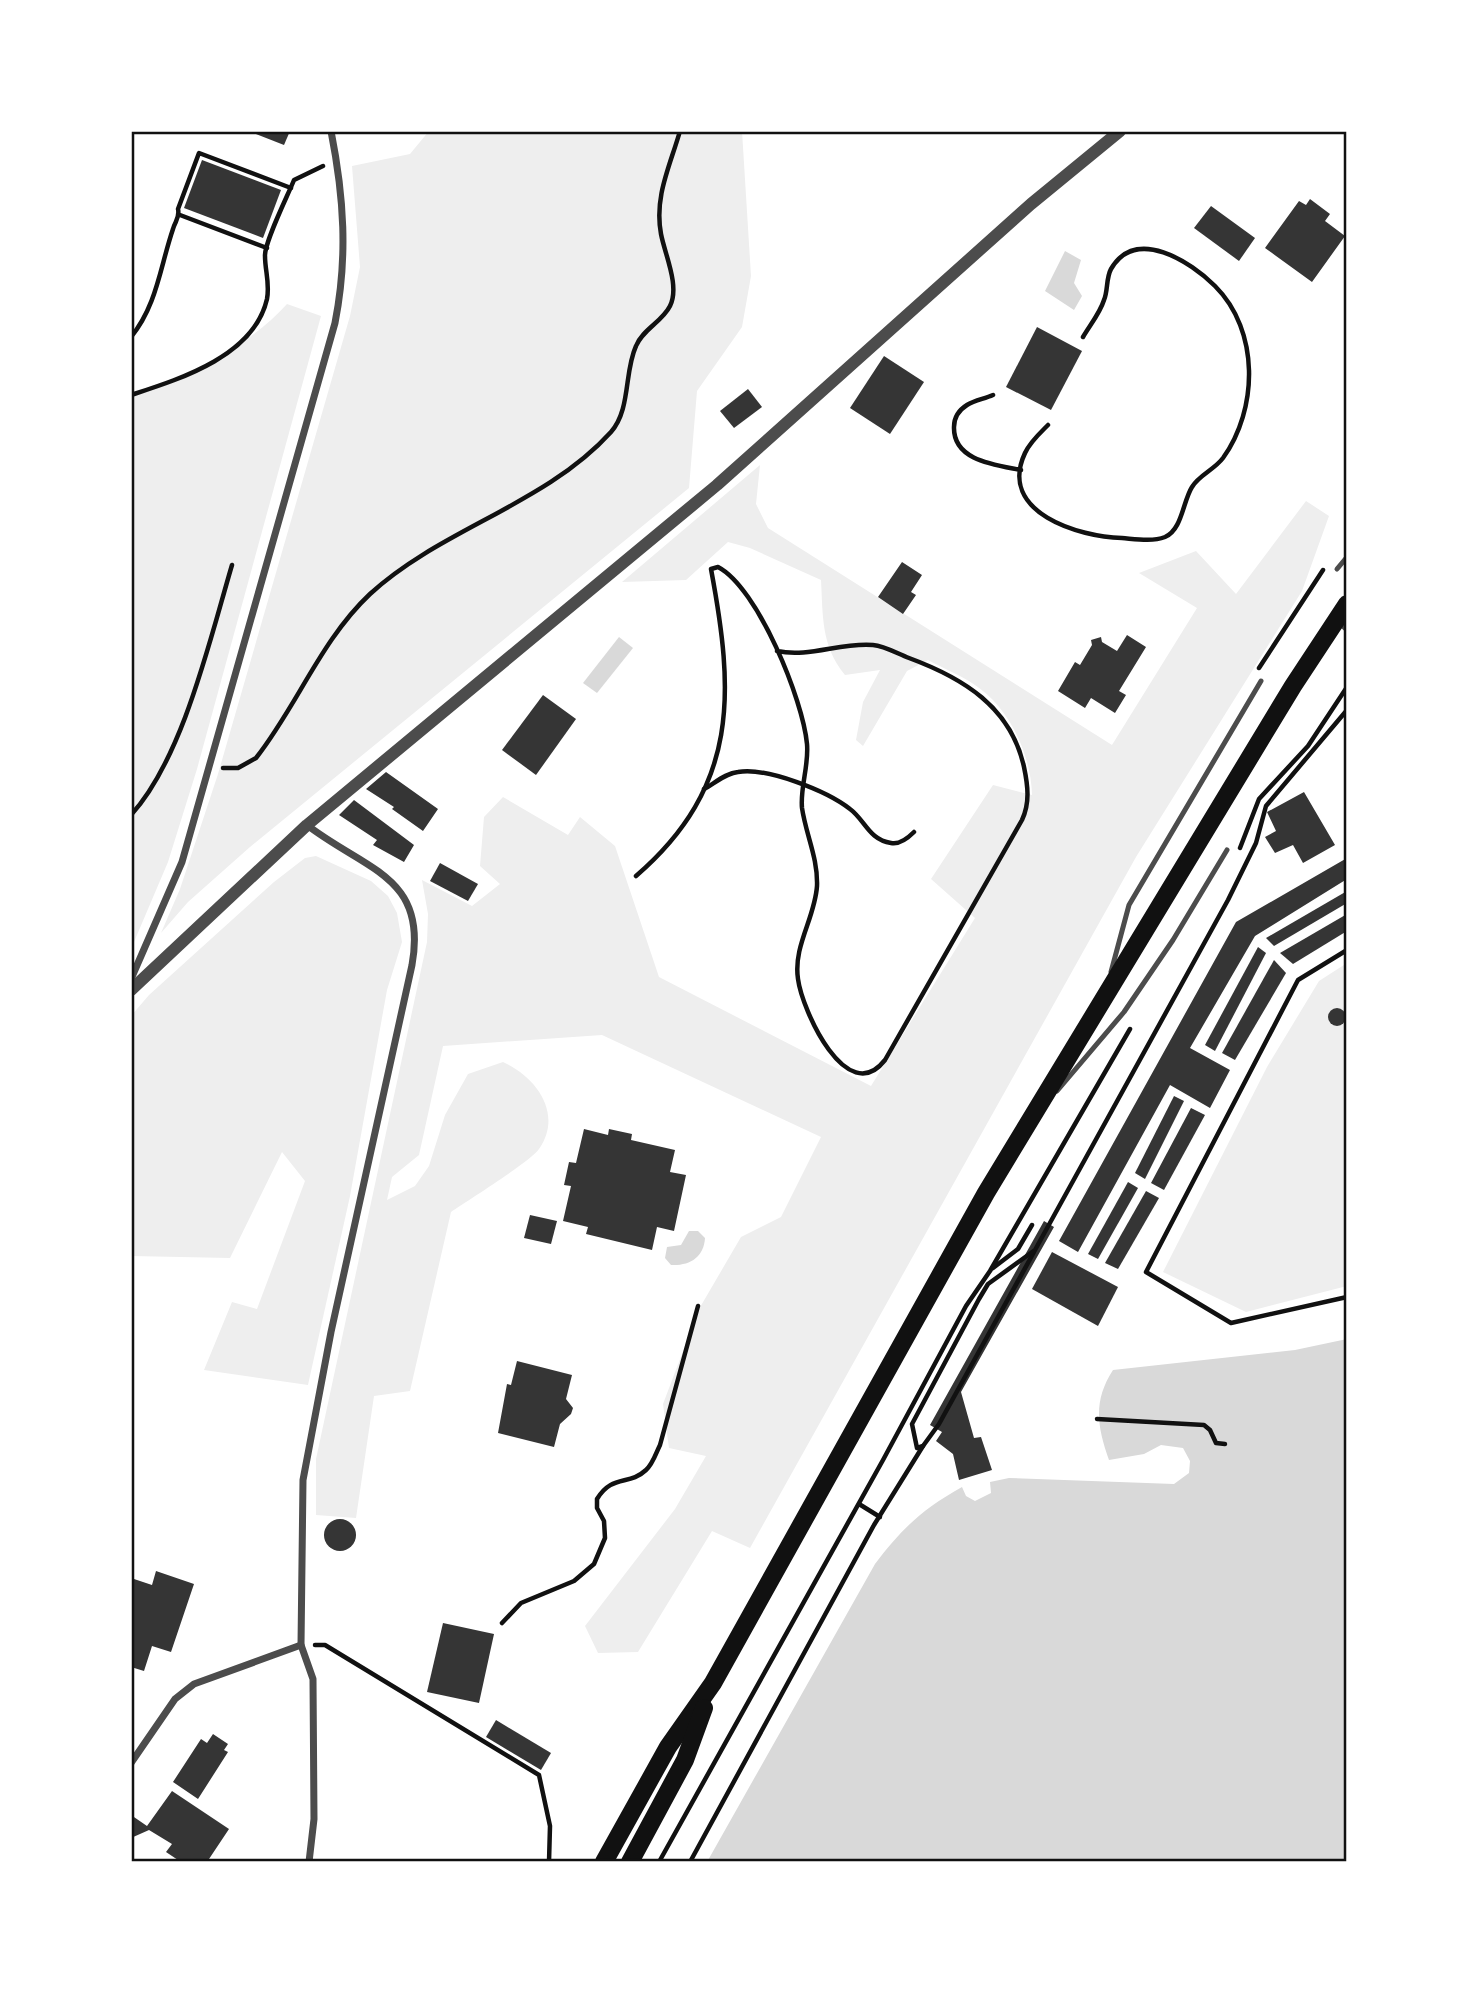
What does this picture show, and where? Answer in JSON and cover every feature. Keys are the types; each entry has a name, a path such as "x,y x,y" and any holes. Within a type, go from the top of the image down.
{"main road":[{"path":"604,1862 668,1747 713,1683 979,1205 1105,995 1341,625 1347,604"},
{"path":"630,1862 685,1760 713,1683"},
{"path":"621,1833 632,1838 643,1837"}],"street":[{"path":"131,979 182,862 335,323 344,270 343,212 331,131"},
{"path":"131,990 307,825 717,485 1031,204 1120,131"},
{"path":"307,825 403,892 413,914 416,934 412,965 306,1458 301,1645 313,1679 314,1819 309,1862"},
{"path":"131,1763 184,1691 205,1678 251,1665 301,1645"}],"lane":[{"path":"1337,569 1347,557"},
{"path":"1105,995 1129,905 1261,681"},
{"path":"1026,1128 1124,1012 1227,850"}],"path":[{"path":"208,767 238,768 256,758 337,631 385,581 426,553 547,484 593,449 613,429 622,407 635,348 652,324 666,313 673,297 659,212 662,185 680,131"},
{"path":"131,337 159,283 173,228 180,215 178,209 199,153 291,188"},
{"path":"131,395 210,363 249,335 267,301 269,279 264,255 294,180 337,160"},
{"path":"180,215 267,248"},
{"path":"1048,425 1030,446 1021,470 1029,503 1055,523 1075,531 1111,538 1164,537 1176,527 1192,487 1220,461 1241,423 1249,384 1248,357 1240,326 1224,296 1214,284 1170,254 1147,249 1123,257 1111,269 1105,298 1083,337"},
{"path":"993,395 961,409 955,421 956,441 962,450 988,464 1021,470"},
{"path":"131,815 151,791 173,745 232,565"},
{"path":"636,876 675,835 704,789 722,737 727,695 724,638 711,569 718,567 726,571 741,588 764,623 804,723 807,745 802,804 815,856 817,883 799,948 798,980 821,1037 844,1067 864,1074 876,1071 885,1060 1023,820 1028,802 1025,775 1015,741 991,702 941,671 874,645 800,653 777,651"},
{"path":"1234,859 1259,799 1308,746 1347,687"},
{"path":"690,1862 880,1517 939,1424 1228,900 1256,843 1266,806 1347,710"},
{"path":"704,789 739,771 771,776 804,786 852,809 868,831 889,843 900,842 914,832"},
{"path":"1347,950 1298,980 1146,1272 1231,1323 1347,1297"},
{"path":"659,1862 859,1504 965,1306 990,1271 1134,1023"},
{"path":"990,1271 1018,1249 1032,1225"},
{"path":"923,1446 917,1448 912,1424 979,1299 988,1284 1035,1250"},
{"path":"502,1623 522,1603 581,1576 599,1556 605,1528 597,1499 607,1485 639,1475 650,1465 660,1445 698,1306"},
{"path":"1097,1419 1204,1425 1210,1430 1216,1443 1225,1444"},
{"path":"859,1504 880,1517"},
{"path":"301,1645 325,1645 539,1775 550,1826 550,1862"}],"shaded area":[{"path":"429,131 742,131 751,276 742,327 697,391 689,488 250,847 188,902 161,933 180,889 218,774 350,316 360,267 352,166 410,154"},
{"path":"1065,251 1081,260 1074,283 1082,296 1074,310 1045,291"},
{"path":"287,304 321,316 197,769 168,862 131,949 131,395 215,359 254,334"},
{"path":"760,465 756,504 768,528 1112,745 1197,608 1139,573 1196,551 1236,594 1306,501 1329,516 1302,591 1136,857 750,1548 712,1531 638,1652 598,1653 585,1626 675,1509 706,1456 669,1448 663,1404 699,1309 741,1237 781,1217 821,1137 602,1035 443,1046 419,1155 392,1177 387,1200 415,1186 429,1166 445,1115 468,1074 503,1062 526,1076 542,1097 547,1109 546,1136 539,1149 524,1163 451,1212 410,1391 374,1396 356,1518 316,1515 316,1459 427,942 428,914 422,880 472,906 500,884 480,866 484,817 503,797 568,835 580,817 615,846 659,977 871,1086 975,918 931,879 993,785 1032,795 1031,779 1022,747 1007,717 985,692 928,660 907,671 863,746 856,740 863,702 880,670 845,675 837,664 827,642 821,580 750,548 728,542 686,580 622,582"},
{"path":"619,637 633,648 597,693 583,683"},
{"path":"316,856 371,881 388,896 397,913 402,942 387,990 350,1196 308,1385 204,1370 232,1302 257,1309 305,1181 282,1152 230,1258 131,1256 131,1016 149,995 274,882 305,858"},
{"path":"1347,963 1347,1286 1246,1312 1163,1272 1267,1067 1319,981"},
{"path":"689,1231 698,1231 705,1238 702,1250 690,1262 671,1265 665,1258 667,1247 681,1245"},
{"path":"1347,1339 1347,1862 707,1862 875,1564 895,1539 925,1511 962,1487 966,1496 975,1501 991,1493 990,1482 1009,1478 1174,1484 1189,1473 1190,1461 1183,1448 1161,1445 1144,1454 1109,1460 1099,1414 1102,1392 1113,1370 1295,1350"}],"building":[{"path":"248,131 290,131 284,145"},
{"path":"202,160 281,190 263,238 184,208"},
{"path":"1310,199 1330,214 1325,221 1345,236 1312,282 1265,248 1299,201 1306,205"},
{"path":"1211,206 1255,238 1239,261 1194,228"},
{"path":"1037,327 1082,351 1051,410 1006,387"},
{"path":"884,356 924,382 890,434 850,408"},
{"path":"748,389 762,407 734,428 720,411"},
{"path":"902,562 922,575 911,592 916,595 903,614 878,597"},
{"path":"1127,635 1146,647 1119,691 1126,695 1115,713 1091,698 1085,708 1058,691 1075,662 1080,665 1092,645 1091,640 1101,637 1102,642 1117,651"},
{"path":"543,695 576,719 536,775 502,750"},
{"path":"386,772 438,809 423,831 392,809 394,807 366,789"},
{"path":"1304,792 1335,845 1303,863 1293,845 1275,853 1265,837 1276,831 1267,812"},
{"path":"354,800 414,845 404,862 373,845 377,840 339,815"},
{"path":"1347,858 1347,879 1255,936 1190,1048 1230,1070 1210,1108 1170,1085 1078,1252 1059,1241 1236,922"},
{"path":"440,863 478,884 468,901 430,881"},
{"path":"1347,891 1347,903 1274,946 1266,938"},
{"path":"1347,914 1347,931 1293,964 1280,953"},
{"path":"1258,947 1266,953 1215,1051 1205,1045"},
{"path":"1274,960 1286,973 1235,1060 1222,1053"},
{"path":"1337,1008 1343,1011 1346,1017 1343,1023 1337,1026 1331,1023 1328,1017 1331,1011"},
{"path":"1174,1096 1184,1101 1145,1179 1135,1173"},
{"path":"1191,1108 1205,1115 1164,1190 1151,1183"},
{"path":"584,1129 608,1135 609,1129 632,1134 631,1140 675,1150 670,1172 686,1175 674,1231 657,1227 652,1250 586,1234 588,1227 563,1221 571,1186 564,1185 569,1162 576,1163"},
{"path":"1128,1182 1138,1188 1098,1259 1088,1254"},
{"path":"1146,1191 1159,1198 1118,1269 1105,1263"},
{"path":"530,1215 557,1221 551,1244 524,1238"},
{"path":"1044,1221 1054,1227 961,1392 974,1438 981,1437 992,1470 959,1480 953,1454 936,1441 942,1432 930,1425"},
{"path":"1052,1252 1118,1287 1098,1326 1032,1289"},
{"path":"517,1361 572,1375 566,1399 573,1408 571,1414 560,1424 554,1447 498,1433 507,1384 511,1385"},
{"path":"340,1519 351,1524 356,1535 351,1546 340,1551 329,1546 324,1535 329,1524"},
{"path":"156,1571 194,1584 171,1652 152,1646 144,1671 131,1667 131,1578 152,1585"},
{"path":"443,1623 494,1634 479,1703 427,1692"},
{"path":"496,1720 551,1753 541,1770 486,1737"},
{"path":"213,1734 228,1744 224,1750 228,1752 198,1799 173,1782 201,1739 207,1743"},
{"path":"172,1791 229,1829 207,1862 181,1862 166,1852 172,1844 149,1830 131,1838 131,1815 147,1826"}]}
